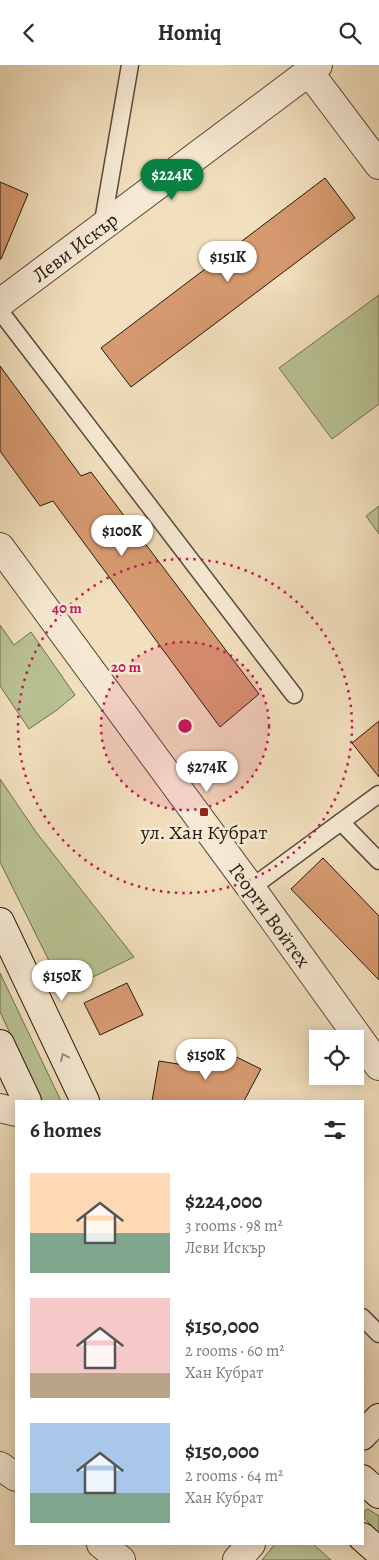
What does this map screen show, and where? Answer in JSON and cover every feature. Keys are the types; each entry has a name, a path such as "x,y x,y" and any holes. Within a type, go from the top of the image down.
{"street":[{"name":"Леви Искър","path":"0,303 314,69"},
{"path":"314,69 379,165"},
{"name":"Георги Войтех","path":"0,547 251,888 379,1066"},
{"path":"0,922 85,1100"},
{"path":"0,1045 27,1100"},
{"path":"0,1108 15,1111"},
{"path":"364,1434 379,1419"},
{"path":"0,1466 15,1476"},
{"path":"364,1481 379,1494"},
{"path":"364,1539 379,1552"},
{"path":"102,1545 121,1560"},
{"path":"237,1560 250,1545"}],"lane":[{"path":"102,227 130,65"},
{"path":"0,311 294,695"},
{"path":"251,888 379,795"},
{"path":"341,822 379,861"},
{"path":"364,1319 379,1334"}],"green space":[{"path":"379,295 379,404 332,439 279,368"},
{"path":"379,506 379,534 366,516"},
{"path":"0,625 14,645 31,632 75,695 29,729 0,686"},
{"path":"0,779 36,832 134,957 64,991 0,862"},
{"path":"0,973 61,1100 42,1100 0,1012"},
{"path":"368,1509 379,1516 379,1533 364,1518 364,1511"},
{"path":"274,1545 314,1545 331,1560 262,1560"}],"building":[{"path":"325,178 355,218 131,387 101,348"},
{"path":"0,182 28,194 1,259 0,259"},
{"path":"0,366 81,476 91,472 259,694 220,727 53,501 40,506 0,451"},
{"path":"379,721 379,777 352,743"},
{"path":"323,858 379,916 379,980 291,889"},
{"path":"127,983 143,1015 100,1035 84,1003"},
{"path":"220,1049 261,1069 245,1100 152,1100 159,1061 209,1069"}],"place":[{"name":"ул. Хан Кубрат","path":"204,812"}]}
